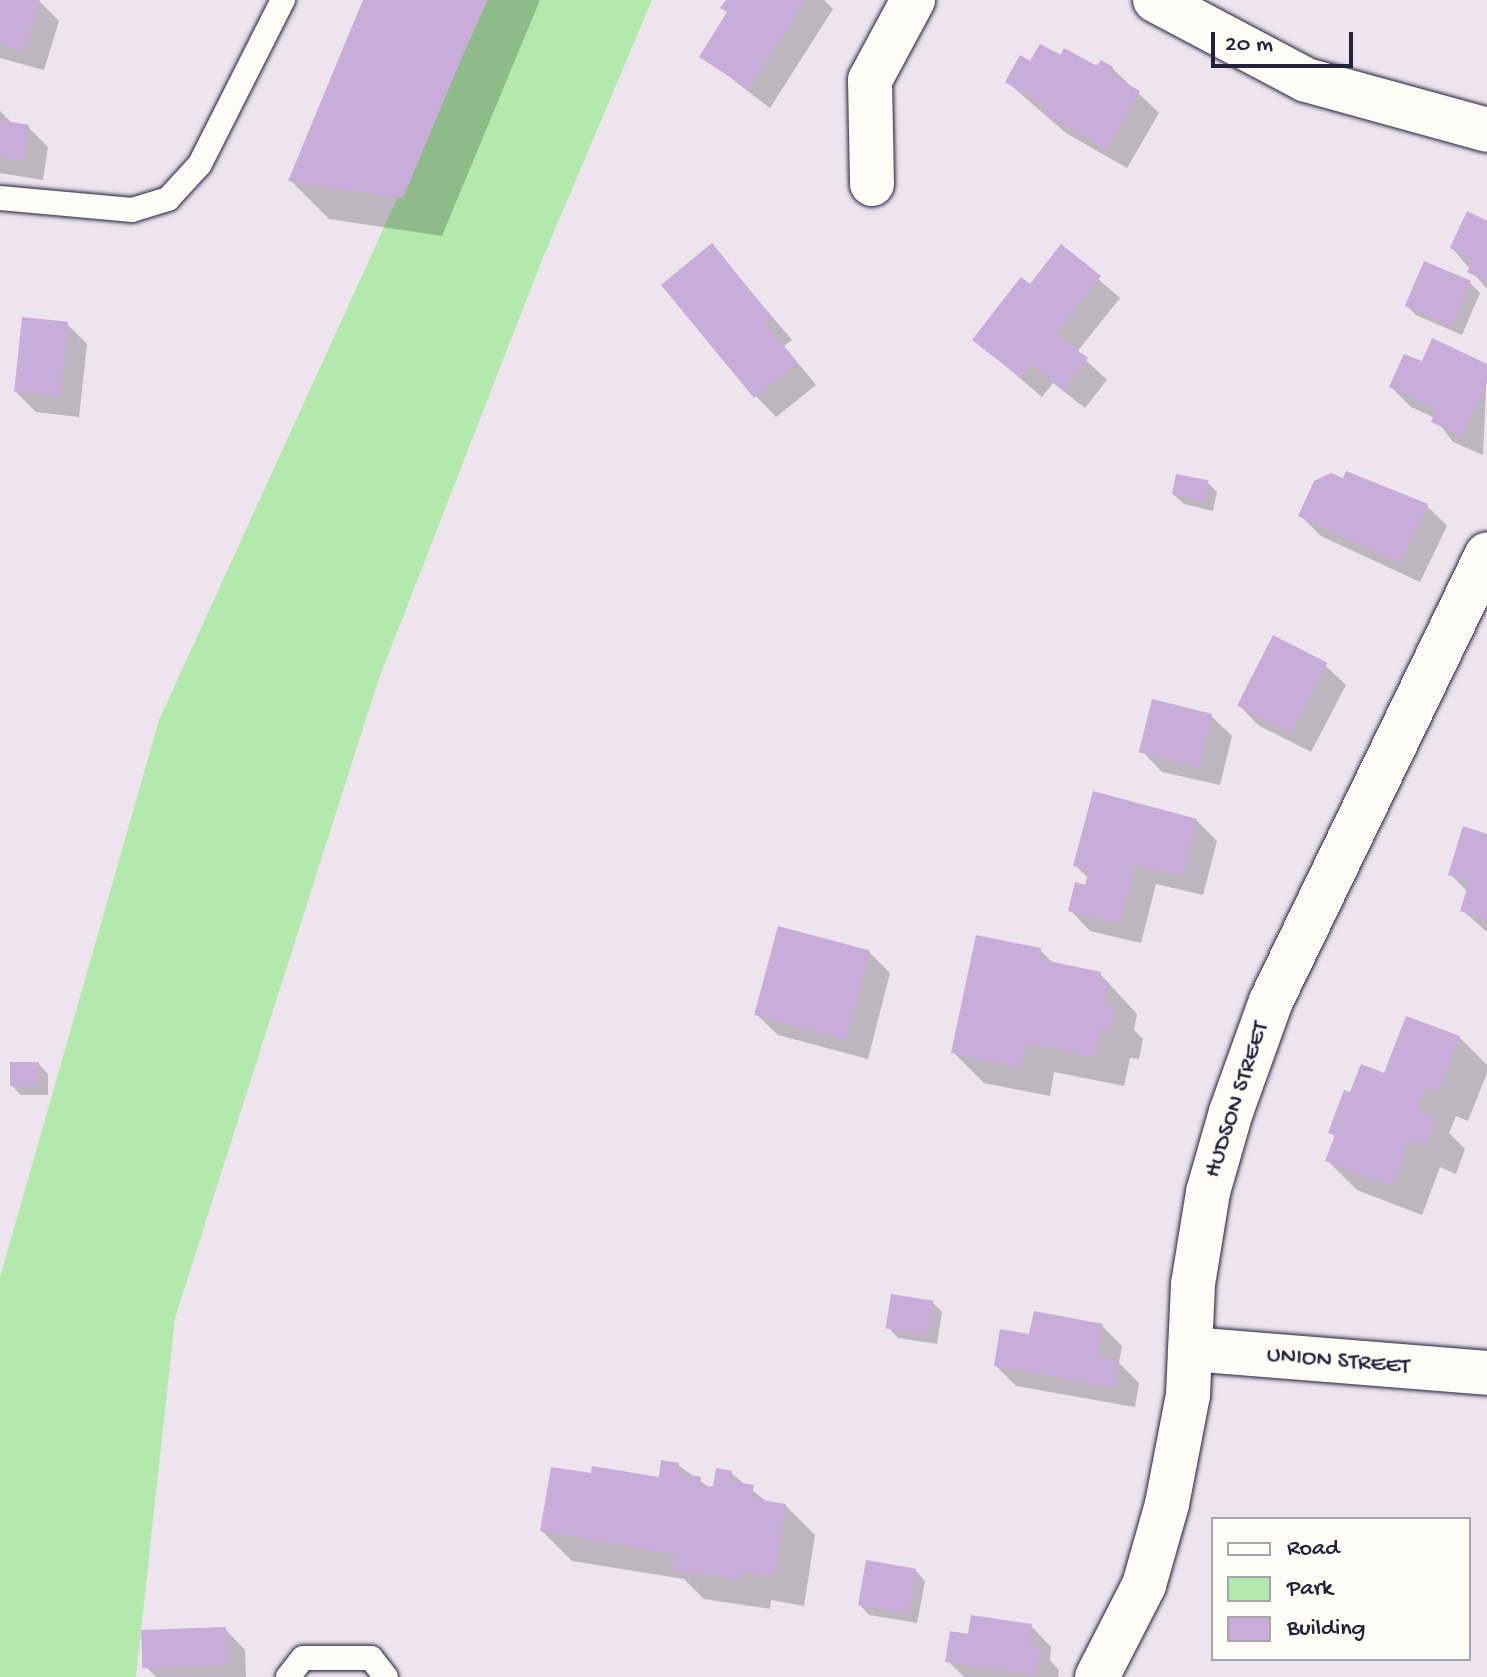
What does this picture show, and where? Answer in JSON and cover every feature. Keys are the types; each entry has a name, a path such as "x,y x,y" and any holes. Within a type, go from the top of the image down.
{"street":[{"path":"872,184 870,80 913,0"},
{"path":"1155,0 1306,80 1487,130"},
{"name":"HUDSON STREET","path":"1097,1677 1144,1585 1185,1410 1193,1284 1208,1192 1271,1001 1487,554"},
{"name":"UNION STREET","path":"1190,1349 1487,1373"}],"lane":[{"path":"0,198 132,210 168,199 200,164 283,0"},
{"path":"288,1677 303,1658 371,1658 386,1677"}],"green space":[{"path":"488,0 652,0 540,265 378,681 175,1318 136,1677 0,1677 0,1277 159,720"}],"building":[{"path":"0,0 40,0 24,51 0,44"},
{"path":"363,0 486,0 403,198 288,181"},
{"path":"726,0 806,0 749,89 699,57 727,12 720,8"},
{"path":"1040,44 1061,55 1064,48 1097,66 1101,60 1113,67 1110,74 1140,91 1106,149 1043,113 1047,107 1005,82 1020,55 1030,61"},
{"path":"0,120 29,125 23,161 0,157"},
{"path":"1467,211 1487,221 1487,281 1467,272 1473,260 1450,248"},
{"path":"712,243 773,319 765,325 797,363 754,398 661,285"},
{"path":"1061,244 1101,276 1056,334 1088,358 1064,390 1032,364 1021,378 972,340 1021,277 1030,284"},
{"path":"1424,261 1471,281 1452,326 1405,306"},
{"path":"22,317 68,322 60,396 14,392"},
{"path":"1432,338 1487,364 1487,382 1462,436 1431,422 1436,409 1389,387 1404,354 1422,361"},
{"path":"1346,471 1428,504 1400,563 1298,516 1314,481 1331,473 1343,478"},
{"path":"1176,474 1208,480 1204,501 1172,495"},
{"path":"1273,635 1327,663 1291,733 1237,705"},
{"path":"1152,699 1212,714 1199,767 1139,752"},
{"path":"1093,791 1197,819 1183,876 1136,865 1120,924 1068,911 1075,882 1085,885 1089,871 1073,866"},
{"path":"1463,826 1487,834 1487,919 1460,911 1469,882 1448,875"},
{"path":"778,926 870,951 846,1039 754,1015"},
{"path":"976,935 1041,948 1039,959 1101,972 1099,980 1109,983 1104,1005 1114,1007 1110,1031 1100,1029 1094,1057 1025,1043 1021,1067 951,1053"},
{"path":"1406,1016 1460,1036 1438,1092 1426,1087 1417,1110 1436,1117 1426,1145 1410,1139 1392,1186 1325,1161 1335,1135 1328,1133 1344,1090 1350,1092 1361,1064 1384,1073"},
{"path":"10,1062 39,1062 39,1086 10,1086"},
{"path":"891,1294 933,1301 928,1335 886,1329"},
{"path":"1034,1311 1103,1324 1097,1357 1119,1360 1115,1388 994,1366 1000,1329 1029,1334"},
{"path":"661,1460 679,1463 678,1473 701,1477 700,1485 713,1487 716,1468 732,1471 730,1481 754,1485 751,1498 786,1504 774,1577 742,1571 741,1580 672,1570 675,1554 540,1531 551,1467 591,1473 592,1466 659,1477"},
{"path":"866,1560 916,1569 908,1614 858,1605"},
{"path":"971,1615 1032,1624 1029,1645 1040,1648 1036,1675 945,1662 950,1631 968,1634"},
{"path":"226,1627 227,1665 142,1668 141,1630"}]}
